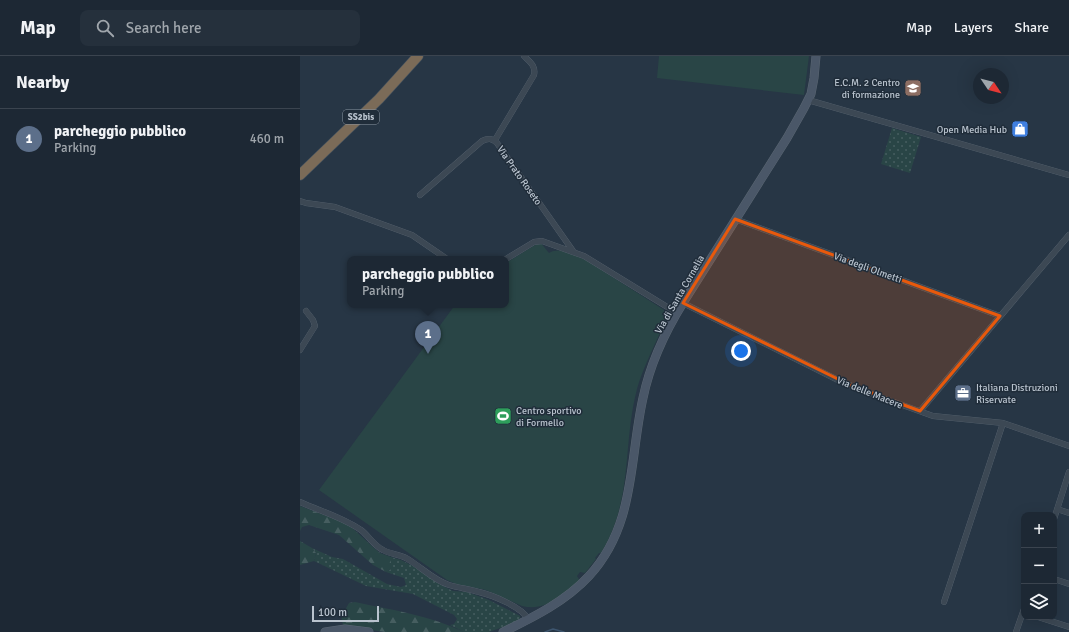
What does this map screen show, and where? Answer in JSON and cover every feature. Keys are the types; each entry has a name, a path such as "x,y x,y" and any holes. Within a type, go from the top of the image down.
{"highway":[{"name":"SS2bis","path":"300,167 354,116 410,56"},
{"name":"SS2bis","path":"300,175 372,106 418,56"}],"street":[{"path":"495,140 534,75 535,70 533,65 524,56"},
{"name":"Via di Santa Cornelia","path":"503,632 557,602 586,579 603,558 615,536 622,520 628,497 644,390 660,346 683,303 790,134 811,94 816,56"},
{"path":"808,100 1069,175"},
{"name":"Via Prato Roseto","path":"420,195 482,141 488,139 495,140 573,251"},
{"path":"300,201 308,204 335,207 400,230 412,235 443,256"},
{"name":"Via degli Olmetti","path":"735,219 1000,316"},
{"path":"920,411 1069,235"},
{"name":"Via Prato Roseto","path":"509,257 535,241 540,240 547,242 573,251 591,260 677,313"},
{"name":"Via delle Macere","path":"683,303 850,386 920,411 946,418 1003,423 1069,446"},
{"path":"300,350 315,326 313,320 306,311"},
{"path":"944,602 1003,423"},
{"path":"1056,512 1069,472"},
{"path":"300,502 350,524 365,533 374,545 382,550 405,558 440,581 449,585 480,592 494,597 520,611 526,615 528,619"},
{"path":"1057,509 1069,513"},
{"path":"1057,580 1069,584"},
{"path":"1016,632 1021,619"},
{"path":"1047,620 1069,627"},
{"path":"324,632 344,629 369,632"}],"highlighted area":[{"path":"735,219 1000,316 920,411 850,385 683,303"}],"green space":[{"path":"659,56 809,56 804,95 657,78"},
{"path":"892,128 921,137 910,173 881,164"},
{"name":"Centro sportivo di Formello","path":"540,242 549,253 554,251 564,251 589,262 664,310 667,316 665,324 641,376 637,389 632,410 623,492 611,533 601,553 599,553 595,558 596,559 585,573 580,572 577,576 580,581 560,597 539,607 522,606 486,590 456,584 447,580 319,490 453,308 509,308 509,261"},
{"path":"300,506 348,524 380,553 391,557 391,569 386,572 373,565 339,535 309,525 302,527 300,531"},
{"path":"300,541 312,548 316,553 314,561 300,565"},
{"path":"312,548 332,557 343,559 387,584 401,587 406,585 404,578 386,572 391,569 391,557 401,560 453,591 467,592 489,600 520,616 520,621 489,632 464,632 450,625 454,624 457,619 454,615 413,594 366,586 314,561 316,553"},
{"path":"355,602 424,617 464,632 385,632 344,626 342,623 343,614 349,603"}],"waterway":[{"path":"545,632 553,629 564,632"}],"place":[{"name":"E.C.M. 2 Centro di formazione","path":"913,88"},
{"name":"Open Media Hub","path":"1020,129"},
{"name":"parcheggio pubblico","path":"428,354"},
{"name":"Italiana Distruzioni Riservate","path":"963,393"},
{"name":"Centro sportivo di Formello","path":"503,416"}]}
